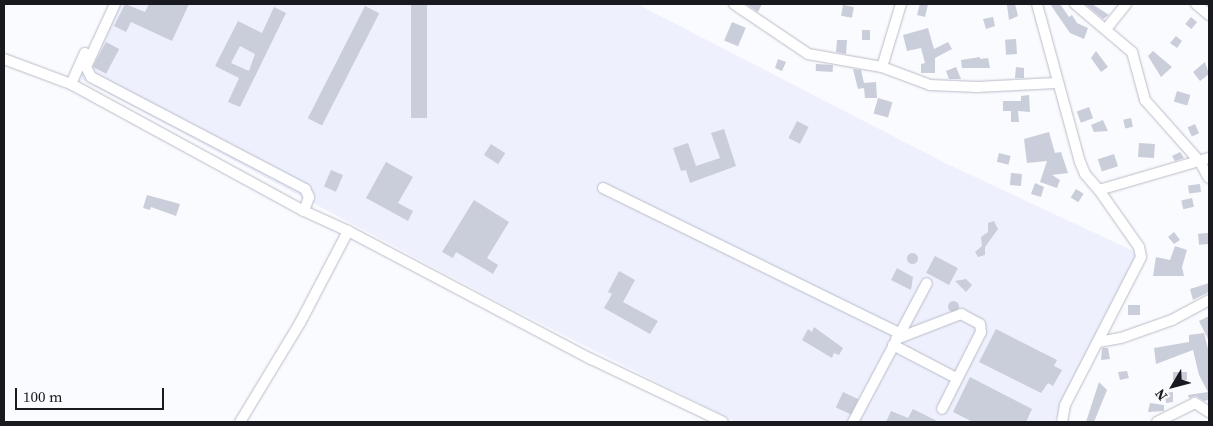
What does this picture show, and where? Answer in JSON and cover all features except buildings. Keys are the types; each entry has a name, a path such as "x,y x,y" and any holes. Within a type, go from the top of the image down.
{"street":[{"path":"71,84 108,4"},
{"path":"115,4 86,67 91,77 305,189 309,197 304,211"},
{"path":"734,4 808,54 882,67 945,87 1056,83"},
{"path":"882,67 901,4"},
{"path":"1036,4 1056,83 1085,174 1099,190 1141,254 1066,405 1062,422"},
{"path":"1075,4 1123,42 1136,60 1145,100 1205,160 1209,178"},
{"path":"1106,29 1126,4"},
{"path":"1196,4 1209,15"},
{"path":"4,59 71,84 304,211 348,231 591,359 723,422"},
{"path":"1099,190 1205,160"},
{"path":"603,188 896,339 956,378"},
{"path":"240,422 300,323 348,231"},
{"path":"853,422 927,283"},
{"path":"1098,342 1121,338 1172,320 1209,300"},
{"path":"896,339 961,314 980,324 981,332 956,378 942,409"},
{"path":"1157,422 1195,403 1209,412"}],"shaded area":[{"path":"114,4 637,4 945,163 1140,254 1054,422 736,422 504,305 79,78"}]}
